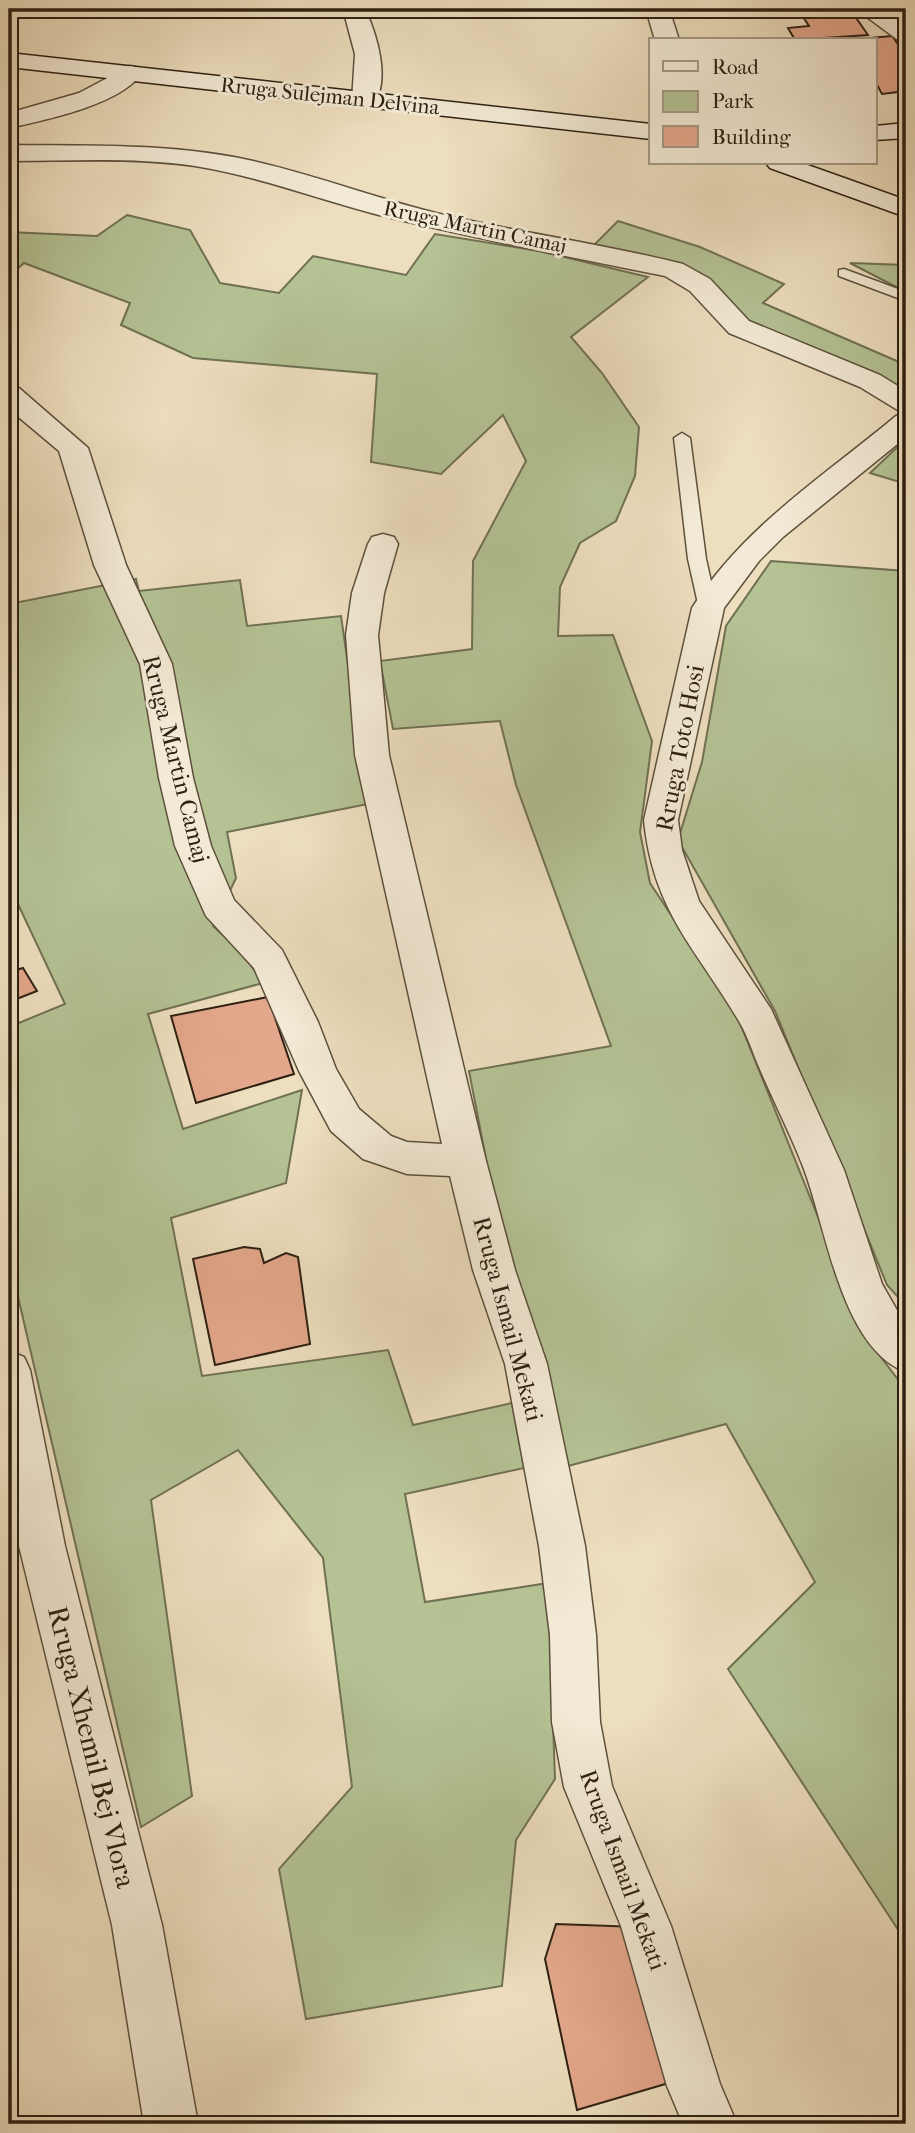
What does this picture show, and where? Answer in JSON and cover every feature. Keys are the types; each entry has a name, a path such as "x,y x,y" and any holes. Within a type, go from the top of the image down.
{"street":[{"path":"354,9 366,41 370,68 364,100"},
{"path":"658,9 666,38"},
{"path":"867,9 906,36"},
{"name":"Rruga Sulejman Delvina","path":"9,60 649,132"},
{"path":"9,121 89,99 110,89 130,73"},
{"path":"876,133 906,131"},
{"name":"Rruga Martin Camaj","path":"9,153 134,154 191,158 251,168 357,201 452,225 673,270 700,285 739,327 870,381 906,402"},
{"path":"782,164 906,209"},
{"path":"844,164 843,171 865,192"},
{"name":"Rruga Martin Camaj","path":"9,394 74,448 92,515 110,565 156,664 176,778 193,846 219,907 269,960 299,1022 318,1071 345,1120 377,1148 407,1158 466,1161"},
{"name":"Rruga Toto Hosi","path":"906,422 818,491 724,579 708,608 661,820 663,852 674,890 698,936 754,1014 831,1186 869,1304 895,1345 906,1353"},
{"name":"Rruga Ismail Mekati","path":"383,544 368,593 362,635 372,755 466,1161 494,1270 526,1364 562,1546 573,1635 576,1722 588,1787 646,1926 694,2086 710,2124"},
{"name":"Rruga Xhemil Bej Vlora","path":"9,1370 43,1546 137,1925 171,2124"}],"lane":[{"path":"844,273 906,297"},
{"path":"682,438 697,559 708,608"}],"green space":[{"path":"127,215 190,230 220,283 279,293 313,256 406,275 435,234 539,251 648,277 571,337 602,373 639,427 635,476 616,521 580,543 560,587 558,636 613,635 652,741 640,832 650,883 736,1013 853,1304 877,1352 906,1390 906,1942 728,1669 815,1582 726,1424 568,1466 491,1185 469,1071 611,1046 516,785 500,721 393,729 380,661 472,649 473,561 526,461 503,415 441,474 371,462 377,374 193,358 121,325 130,303 24,263 9,276 9,232 97,236"},
{"path":"618,221 700,247 784,284 763,303 906,365 906,397 894,385 750,322 719,289 594,245"},
{"path":"850,263 906,265 906,292"},
{"path":"906,439 906,484 870,473"},
{"path":"771,561 906,571 906,1306 887,1285 775,1011 678,840 702,762 726,626"},
{"path":"136,579 139,591 240,580 247,626 341,616 368,804 227,832 236,878 213,926 241,951 263,983 148,1014 183,1129 302,1090 286,1183 171,1218 202,1376 388,1350 413,1425 512,1403 524,1468 405,1494 425,1602 548,1583 555,1779 516,1840 502,1986 306,2019 279,1869 352,1787 323,1558 238,1450 151,1500 192,1796 141,1827 9,1258 9,1027 65,1004 9,885 9,847 12,844 9,604"}],"building":[{"path":"798,9 850,9 868,35 794,38 788,28 809,26"},
{"path":"892,36 906,55 906,91 882,94 876,83 876,38 870,38"},
{"path":"23,968 37,991 9,1002 9,972"},
{"path":"268,997 294,1074 196,1103 171,1016"},
{"path":"244,1247 260,1249 264,1263 286,1253 298,1257 310,1344 215,1365 193,1259"},
{"path":"556,1924 638,1927 679,2080 577,2110 545,1959"}]}
